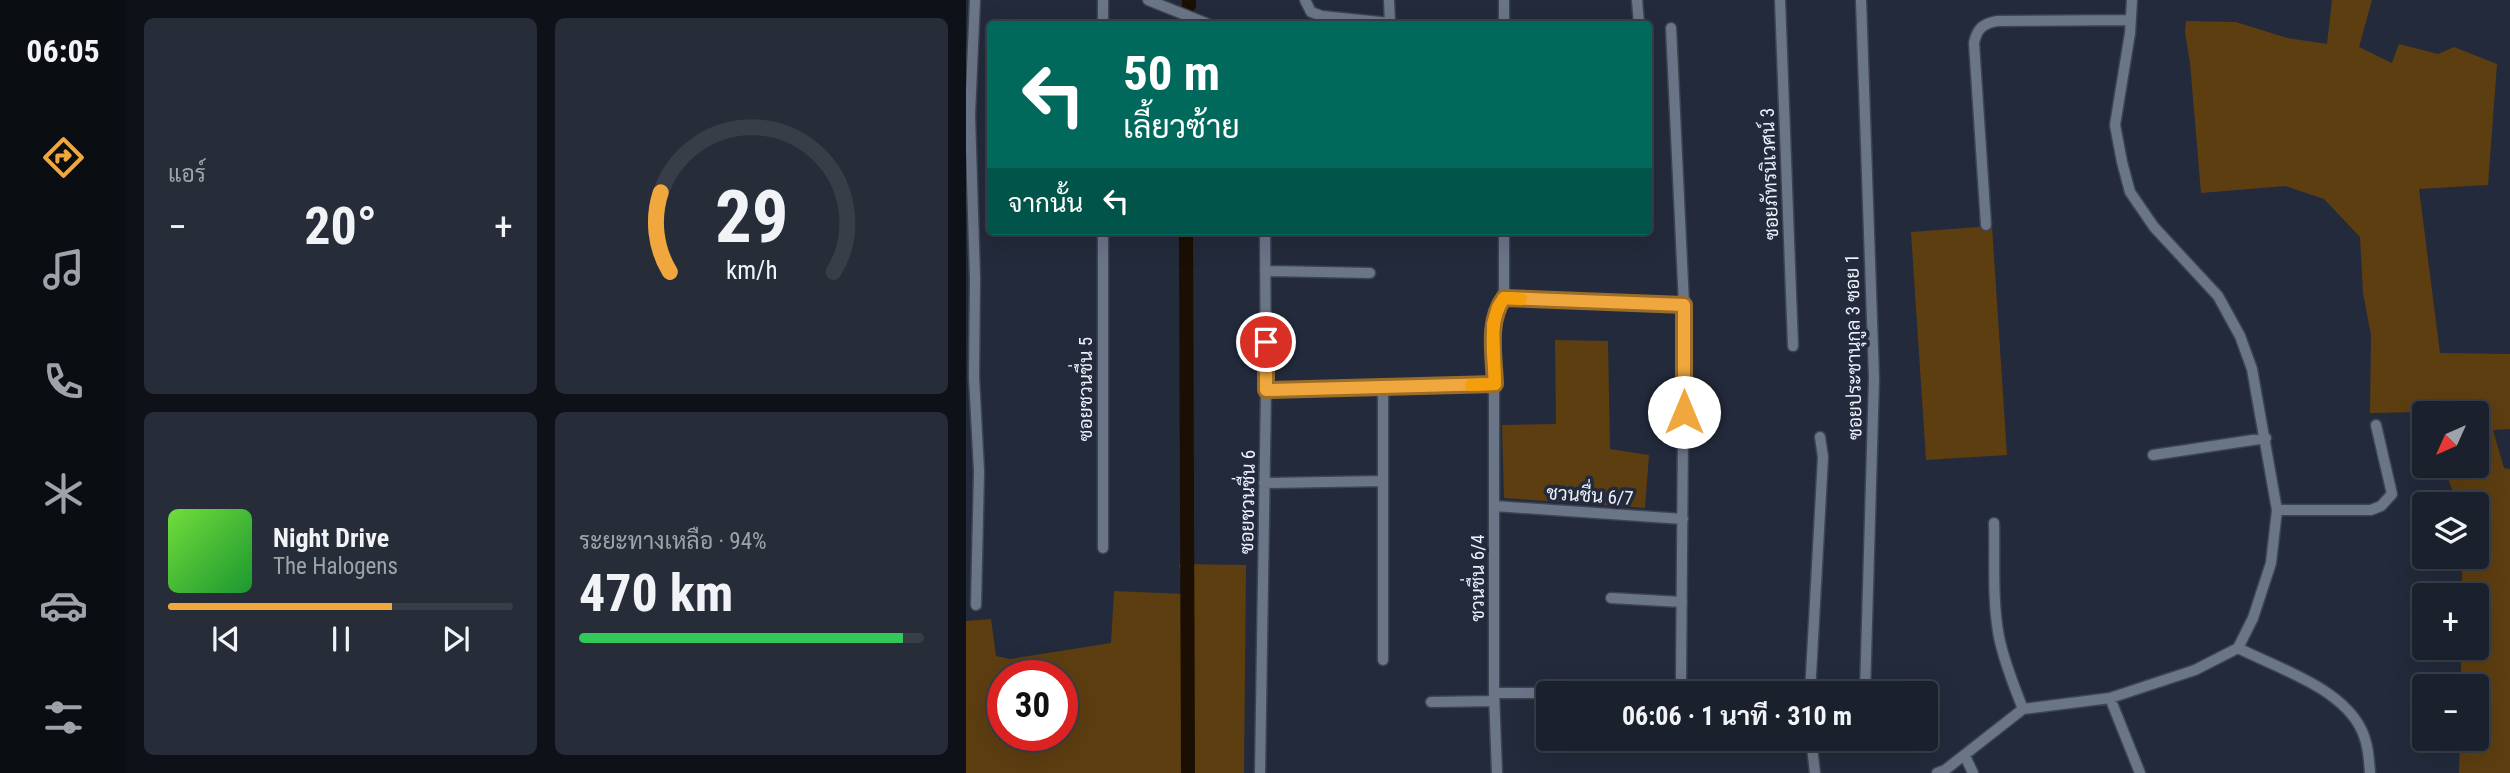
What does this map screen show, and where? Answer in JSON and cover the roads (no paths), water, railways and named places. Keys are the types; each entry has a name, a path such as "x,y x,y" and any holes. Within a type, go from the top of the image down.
{"street":[{"path":"975,0 969,32 968,115 970,377 979,471 971,551 976,605"},
{"path":"1103,0 1103,21"},
{"path":"1147,0 1200,21"},
{"path":"1305,0 1311,12 1322,16 1364,21"},
{"path":"1389,0 1390,21"},
{"path":"1504,0 1504,21"},
{"path":"1637,0 1639,21"},
{"name":"ซอยภัทรนิเวศน์ 3","path":"1780,0 1793,346"},
{"name":"ซอยประชานุกูล 3 ซอย 1","path":"1861,0 1874,378 1865,681"},
{"path":"1937,773 1965,755 2023,709 2109,698 2195,670 2238,648 2253,618 2271,563 2277,510 2252,369 2240,336 2218,296 2154,227 2130,192 2115,125 2132,0"},
{"path":"1986,225 1974,43 1976,32 1984,23 1997,21 2131,20"},
{"path":"1671,28 1684,305 1681,680"},
{"name":"ซอยชวนชื่น 5","path":"1102,548 1103,235"},
{"name":"ซอยชวนชื่น 6","path":"1260,773 1266,390 1265,235"},
{"name":"ชวนชื่น 6/4","path":"1497,773 1494,697 1493,324 1504,298 1504,235"},
{"path":"1265,271 1370,273"},
{"path":"1504,298 1684,305"},
{"path":"1266,390 1495,384"},
{"path":"1383,386 1383,660"},
{"path":"2277,510 2371,510 2381,506 2392,494 2376,425"},
{"path":"1811,681 1823,457 1820,437"},
{"path":"2153,455 2266,438"},
{"path":"966,471 979,471"},
{"path":"1264,483 1382,481"},
{"name":"ชวนชื่น 6/7","path":"1495,506 1683,519"},
{"path":"1994,523 1999,636 2023,709"},
{"path":"1611,598 1682,602"},
{"path":"2238,648 2329,694 2352,713 2362,731 2370,773"},
{"path":"1431,702 1536,695"},
{"path":"2109,698 2140,773"},
{"path":"1812,751 1815,773"},
{"path":"1965,755 1973,773"}],"waterway":[{"path":"1189,0 1189,5"},
{"path":"1186,235 1188,773"}]}
